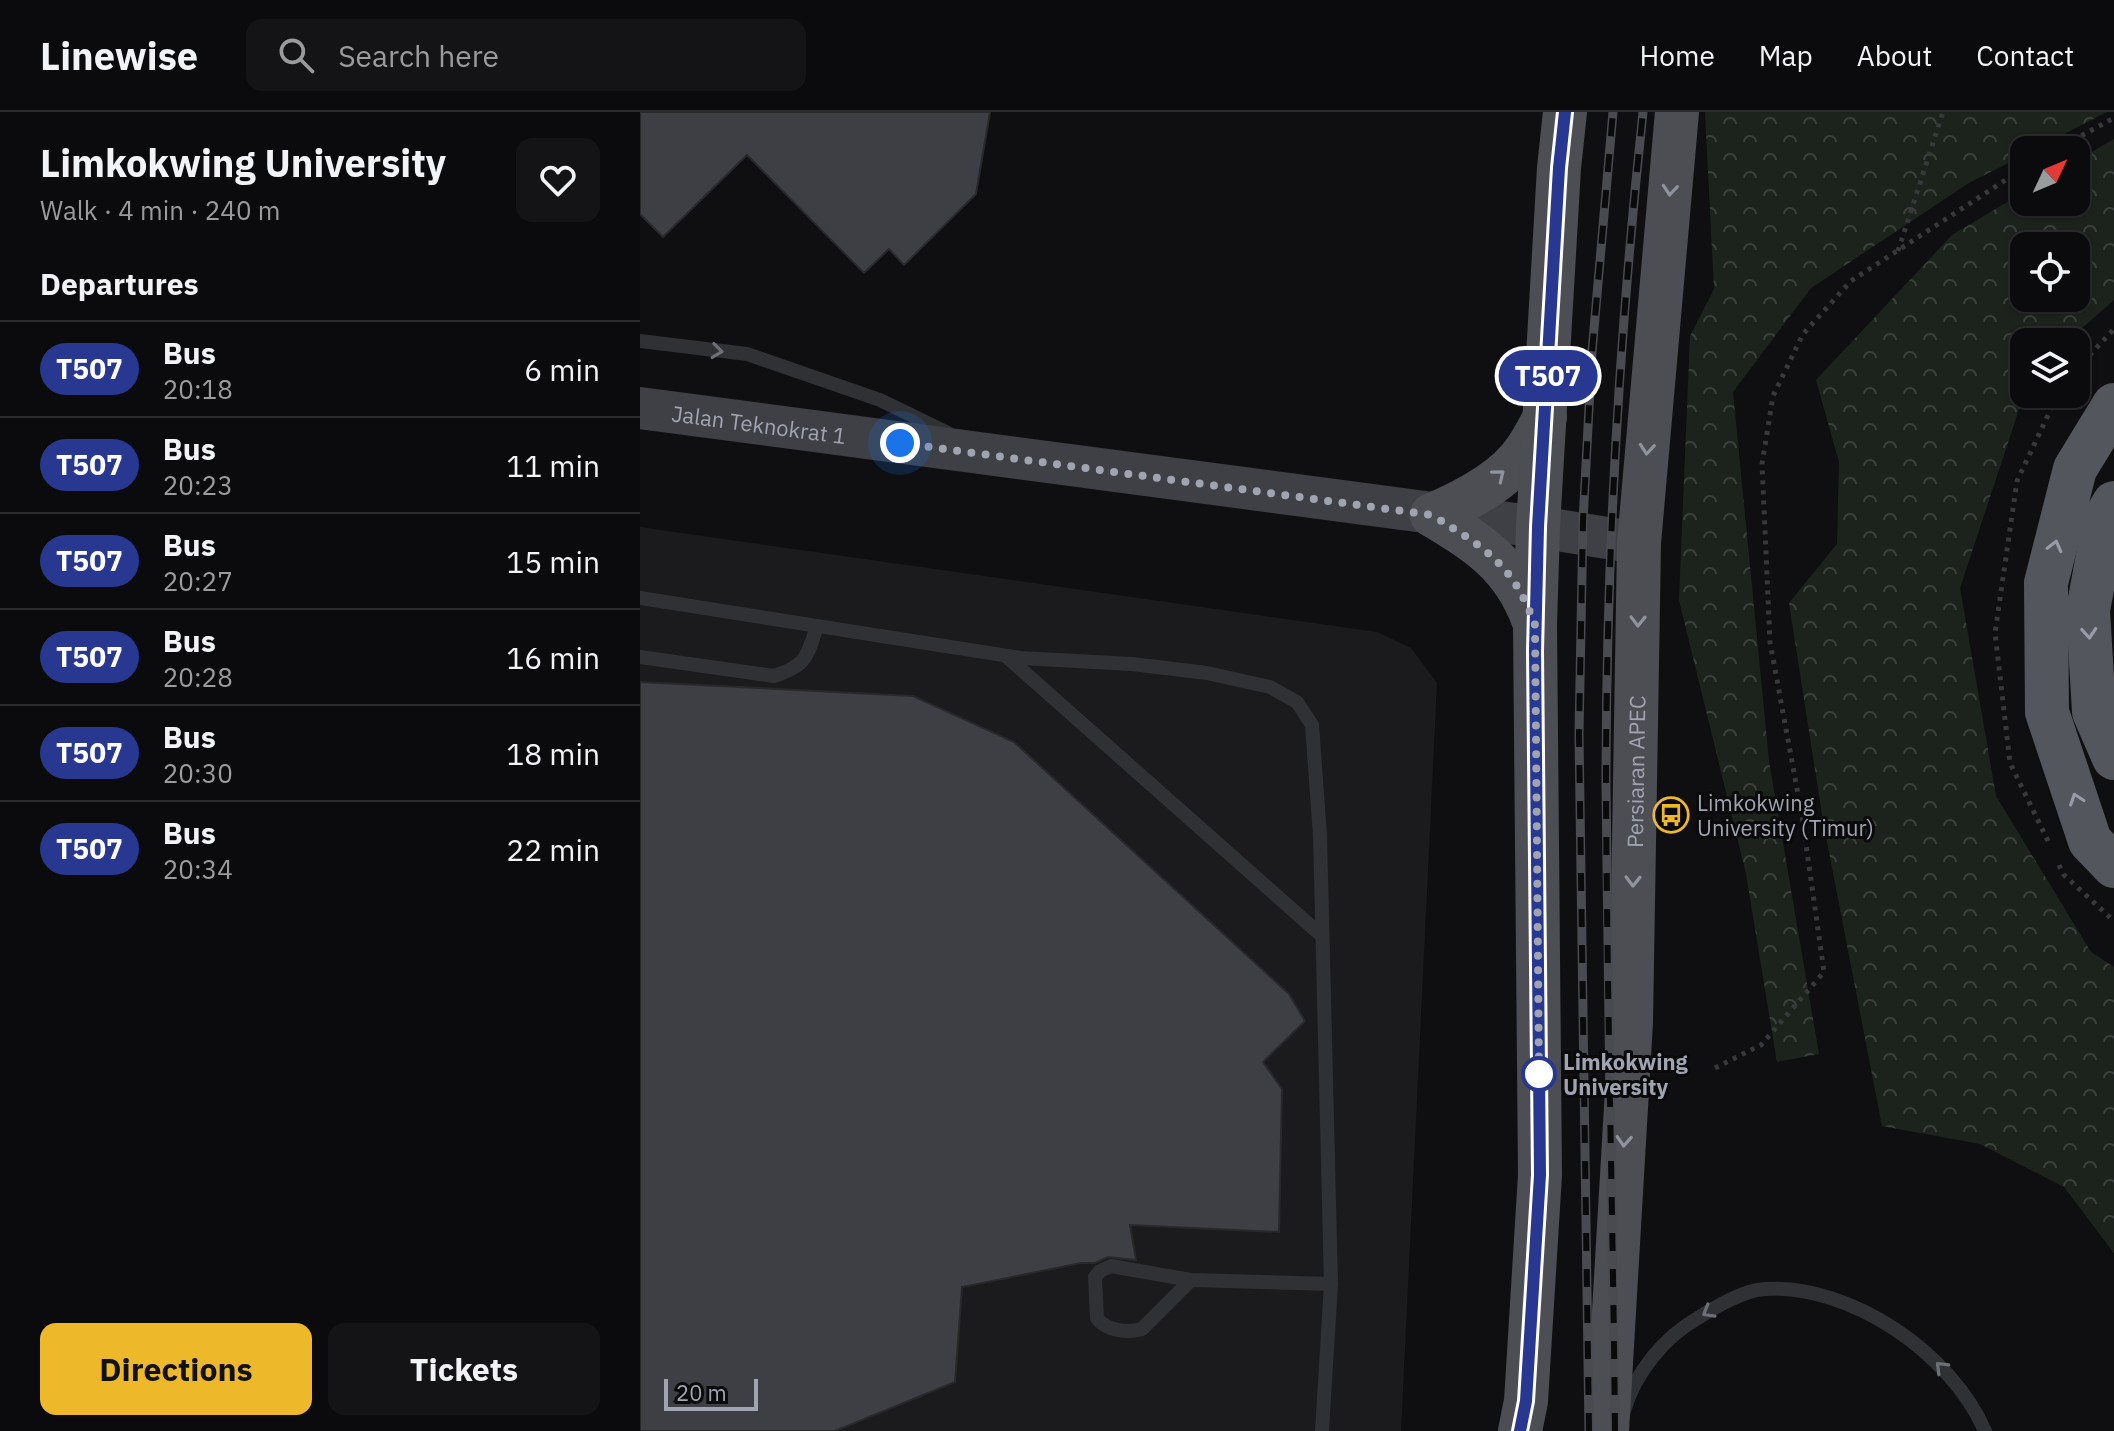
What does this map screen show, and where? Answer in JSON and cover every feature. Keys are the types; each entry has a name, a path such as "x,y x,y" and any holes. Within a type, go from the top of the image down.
{"highway":[{"path":"2114,405 2075,469 2046,583 2046,597 2047,712 2090,841 2114,866"},
{"path":"2114,503 2105,518 2088,610 2094,712 2114,758"}],"main road":[{"path":"1520,1431 1526,1401 1540,1175 1535,625 1538,527 1565,112"},
{"name":"Persiaran APEC","path":"1607,1431 1631,1022 1639,543 1677,112"},
{"name":"Jalan Teknokrat 1","path":"640,408 1639,543"},
{"path":"1432,515 1465,501 1497,478 1525,453 1546,415"},
{"path":"1432,515 1480,544 1508,571 1525,597 1535,625"}],"lane":[{"path":"640,341 747,354 880,400 993,455"},
{"path":"640,598 1005,656 1132,664 1207,673 1270,687 1297,702 1312,725 1320,835 1331,1284 1322,1431"},
{"path":"640,657 774,676 794,669 807,655 817,626"},
{"path":"1005,656 1321,935"},
{"path":"1191,1280 1137,1331 1107,1328 1097,1318 1095,1277 1111,1266 1191,1280 1331,1284"},
{"path":"1619,1431 1627,1402 1649,1361 1680,1328 1720,1305 1763,1289 1818,1293 1869,1314 1920,1346 1950,1375 1985,1431"}],"path":[{"path":"1898,251 1943,112"},
{"path":"2081,136 2114,118"},
{"path":"1715,1068 1761,1045 1824,972 1802,816 1770,642 1762,464 1773,396 1803,334 1851,281 2010,177"},
{"path":"2090,355 2114,329"}],"shaded area":[{"path":"640,527 1377,632 1411,648 1437,683 1401,1431 640,1431"}],"green space":[{"path":"1705,112 2107,112 2060,136 2010,136 2010,162 1967,184 1811,288 1733,392 1769,761 1819,1054 1777,1062 1746,874 1679,600 1690,336 1714,289"},
{"path":"2114,139 2114,300 2082,328 2010,328 2010,408 2019,408 1960,588 1996,796 2091,952 2114,967 2114,1253 2064,1187 1980,1144 1882,1126 1823,821 1789,603 1837,544 1839,462 1816,380 1952,235 2010,200 2010,216 2090,216 2090,153"}],"building":[{"path":"640,112 990,112 976,194 904,265 889,249 864,273 747,155 663,237 640,214"},
{"path":"640,682 913,696 1014,742 1289,994 1305,1021 1263,1062 1282,1089 1279,1232 1130,1225 1136,1260 1108,1257 1095,1263 1081,1263 962,1287 955,1382 835,1431 640,1431"}],"railway":[{"path":"1589,1431 1579,734 1583,521 1592,352 1613,112"},
{"path":"1615,1431 1607,868 1608,618 1627,280 1643,112"}],"bus line":[{"name":"T507","path":"1520,1431 1526,1401 1540,1175 1535,651 1538,527 1565,112"}],"place":[{"name":"Limkokwing University (Timur)","path":"1671,815"},
{"name":"Limkokwing University","path":"1539,1074"}],"route":[{"path":"900,443 1432,515 1480,544 1508,571 1525,597 1535,625 1539,1074"}]}
